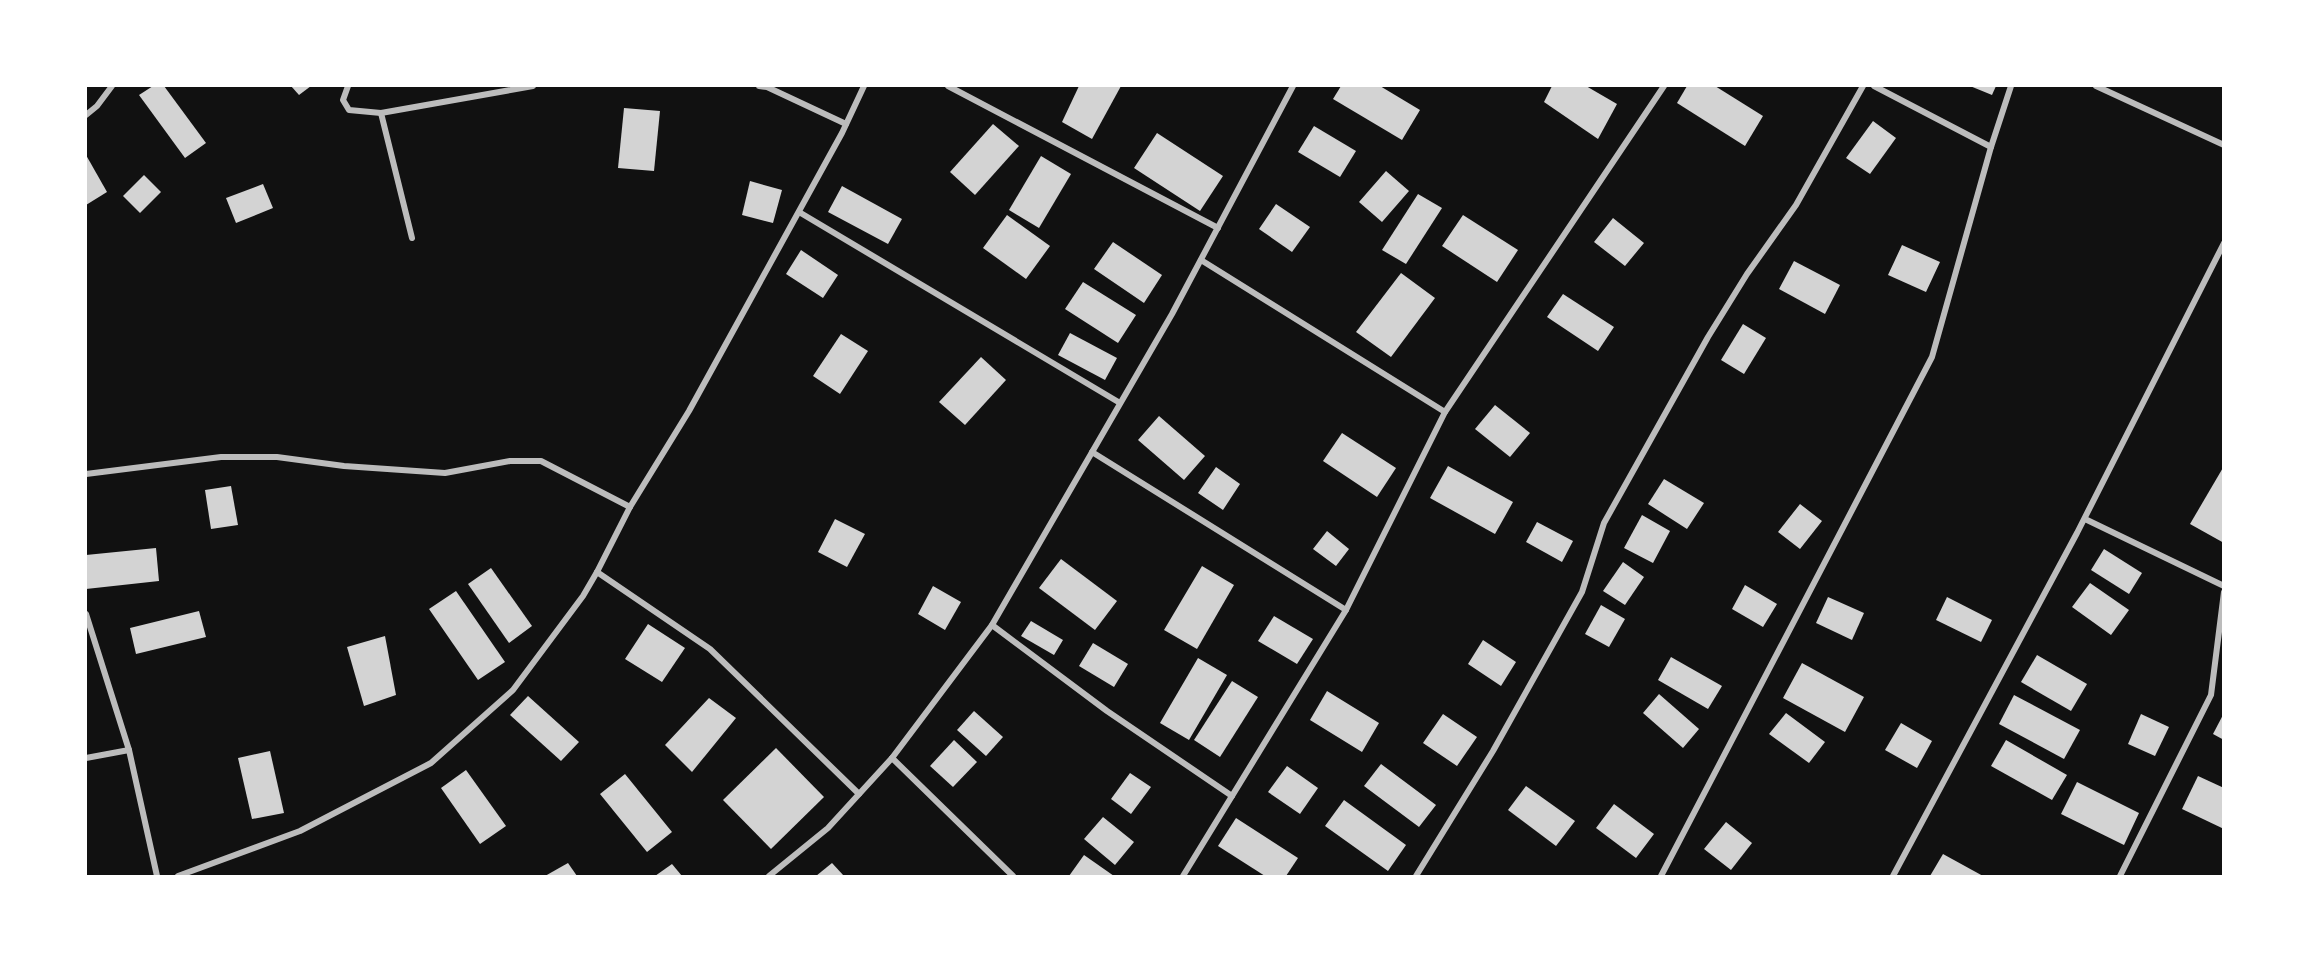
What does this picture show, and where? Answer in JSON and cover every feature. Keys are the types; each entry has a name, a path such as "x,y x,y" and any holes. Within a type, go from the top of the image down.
{"street":[{"path":"86,115 97,106 112,86"},
{"path":"348,86 343,100 350,110 381,112 533,86"},
{"path":"759,86 767,87 846,124"},
{"path":"178,876 300,831 431,763 513,690 583,596 597,572 630,507 689,411 799,212 864,86"},
{"path":"948,86 1218,228"},
{"path":"769,876 828,828 892,758 992,625 1201,260 1293,86"},
{"path":"1183,876 1346,610 1445,412 1664,86"},
{"path":"1416,876 1493,751 1582,592 1604,523 1708,337 1747,274 1796,205 1863,86"},
{"path":"1874,86 1990,147"},
{"path":"1661,876 1932,357 1990,147 2011,86"},
{"path":"2096,86 2223,145"},
{"path":"381,112 412,238"},
{"path":"799,212 1120,403"},
{"path":"1893,876 2085,519 2223,243"},
{"path":"1201,260 1445,412"},
{"path":"1092,452 1346,610"},
{"path":"86,474 221,457 277,457 344,466 445,473 510,461 542,461 630,507"},
{"path":"2085,519 2223,586"},
{"path":"597,572 710,649 859,794"},
{"path":"2120,876 2211,694 2223,592"},
{"path":"86,614 129,750 157,876"},
{"path":"992,625 1107,711 1232,796"},
{"path":"86,758 129,750"},
{"path":"892,758 1013,876"}],"building":[{"path":"153,86 164,86 206,143 185,158 139,95"},
{"path":"291,86 311,86 299,95"},
{"path":"1079,86 1121,86 1092,139 1062,122"},
{"path":"1341,86 1380,86 1420,110 1402,140 1333,99"},
{"path":"1552,86 1586,86 1617,104 1598,139 1544,102"},
{"path":"1687,86 1715,86 1763,116 1745,146 1677,103"},
{"path":"1970,86 1996,86 1992,95"},
{"path":"624,108 660,111 654,171 618,168"},
{"path":"1873,121 1896,138 1870,174 1846,158"},
{"path":"993,124 1019,146 975,195 950,172"},
{"path":"1314,126 1356,151 1340,177 1298,152"},
{"path":"1157,133 1223,176 1200,211 1134,168"},
{"path":"86,155 107,192 86,205"},
{"path":"1041,156 1071,174 1039,228 1009,210"},
{"path":"1386,171 1409,191 1382,222 1359,202"},
{"path":"144,175 161,192 140,213 123,196"},
{"path":"750,181 782,190 773,223 742,215"},
{"path":"263,184 273,208 236,223 226,198"},
{"path":"842,186 902,219 888,244 828,212"},
{"path":"1418,194 1442,208 1406,264 1382,250"},
{"path":"1276,204 1310,227 1292,252 1259,229"},
{"path":"1007,215 1050,246 1026,279 983,248"},
{"path":"1463,215 1518,250 1497,282 1442,246"},
{"path":"1613,218 1644,243 1625,266 1594,242"},
{"path":"1113,242 1162,275 1144,303 1094,269"},
{"path":"1902,245 1940,262 1926,292 1888,275"},
{"path":"801,250 838,275 823,298 786,274"},
{"path":"1794,261 1840,285 1825,314 1779,289"},
{"path":"1401,273 1435,298 1391,357 1356,332"},
{"path":"1083,282 1136,315 1118,343 1065,309"},
{"path":"1563,294 1614,327 1598,351 1547,317"},
{"path":"1743,324 1766,338 1744,374 1721,360"},
{"path":"1070,333 1117,358 1105,380 1058,355"},
{"path":"841,334 868,351 840,394 813,376"},
{"path":"981,357 1006,380 965,425 939,402"},
{"path":"1495,405 1530,433 1510,457 1475,429"},
{"path":"1159,416 1205,456 1184,480 1138,440"},
{"path":"1342,433 1396,468 1377,497 1323,461"},
{"path":"1448,466 1513,502 1495,534 1430,498"},
{"path":"2224,466 2224,543 2190,524"},
{"path":"1216,467 1240,484 1223,510 1198,493"},
{"path":"1664,479 1704,503 1687,529 1648,504"},
{"path":"231,486 238,525 211,529 205,490"},
{"path":"1800,504 1822,521 1800,549 1778,532"},
{"path":"1642,515 1670,531 1653,563 1624,548"},
{"path":"835,519 865,534 847,567 818,552"},
{"path":"1537,522 1573,541 1562,562 1526,542"},
{"path":"1327,531 1349,549 1336,566 1313,549"},
{"path":"156,548 159,581 86,589 86,555"},
{"path":"2104,549 2142,573 2129,594 2091,570"},
{"path":"1061,559 1117,601 1095,630 1039,588"},
{"path":"1623,562 1644,577 1625,605 1603,591"},
{"path":"1202,566 1234,585 1197,649 1164,630"},
{"path":"491,568 532,626 509,643 468,584"},
{"path":"2090,583 2129,610 2111,635 2072,607"},
{"path":"1745,585 1777,604 1763,627 1732,609"},
{"path":"933,586 961,602 945,630 918,614"},
{"path":"456,591 505,662 478,680 429,609"},
{"path":"1828,597 1864,613 1852,640 1816,623"},
{"path":"1947,597 1992,620 1981,642 1936,620"},
{"path":"1601,605 1625,619 1609,647 1585,634"},
{"path":"199,611 206,637 136,654 130,628"},
{"path":"1274,616 1313,639 1297,664 1258,641"},
{"path":"1031,621 1063,640 1054,655 1021,636"},
{"path":"648,624 685,648 662,682 625,659"},
{"path":"385,636 396,695 364,706 347,647"},
{"path":"1483,640 1516,662 1501,686 1468,664"},
{"path":"1093,643 1128,664 1114,687 1079,666"},
{"path":"2037,655 2087,684 2071,711 2021,682"},
{"path":"1671,657 1722,686 1708,709 1658,680"},
{"path":"1198,658 1227,675 1189,740 1160,723"},
{"path":"1802,663 1864,697 1845,732 1783,698"},
{"path":"1232,681 1258,697 1220,757 1194,740"},
{"path":"1327,691 1379,723 1362,752 1310,720"},
{"path":"1659,694 1699,729 1683,748 1643,713"},
{"path":"2014,695 2080,730 2064,759 1999,724"},
{"path":"528,696 579,742 561,761 510,715"},
{"path":"709,698 736,718 692,772 665,745"},
{"path":"974,711 1003,737 986,756 957,730"},
{"path":"1786,713 1825,742 1809,763 1769,734"},
{"path":"2224,713 2224,740 2213,734"},
{"path":"1443,714 1477,737 1457,766 1423,743"},
{"path":"2141,714 2169,727 2155,756 2128,744"},
{"path":"1901,723 1932,741 1917,768 1885,750"},
{"path":"954,740 977,762 953,787 930,766"},
{"path":"2006,740 2067,775 2052,800 1991,766"},
{"path":"776,748 824,797 771,849 723,800"},
{"path":"270,751 284,813 252,819 238,758"},
{"path":"1381,764 1436,805 1419,827 1364,786"},
{"path":"1287,766 1318,788 1300,814 1268,792"},
{"path":"466,770 506,826 480,844 441,788"},
{"path":"1130,773 1151,787 1131,814 1111,799"},
{"path":"625,774 672,832 647,852 600,794"},
{"path":"2198,776 2224,788 2224,829 2182,809"},
{"path":"2077,782 2139,813 2124,845 2061,814"},
{"path":"1526,786 1575,821 1556,846 1508,810"},
{"path":"1344,800 1406,845 1388,871 1325,826"},
{"path":"1614,804 1654,834 1636,858 1596,828"},
{"path":"1103,817 1134,842 1115,865 1084,839"},
{"path":"1236,818 1298,858 1286,876 1265,876 1218,846"},
{"path":"1726,822 1752,843 1731,870 1704,849"},
{"path":"1943,854 1983,876 1930,876"},
{"path":"1084,855 1114,876 1069,876"},
{"path":"568,863 577,876 545,876"},
{"path":"832,863 844,876 816,876"},
{"path":"672,864 682,876 655,876"}]}
